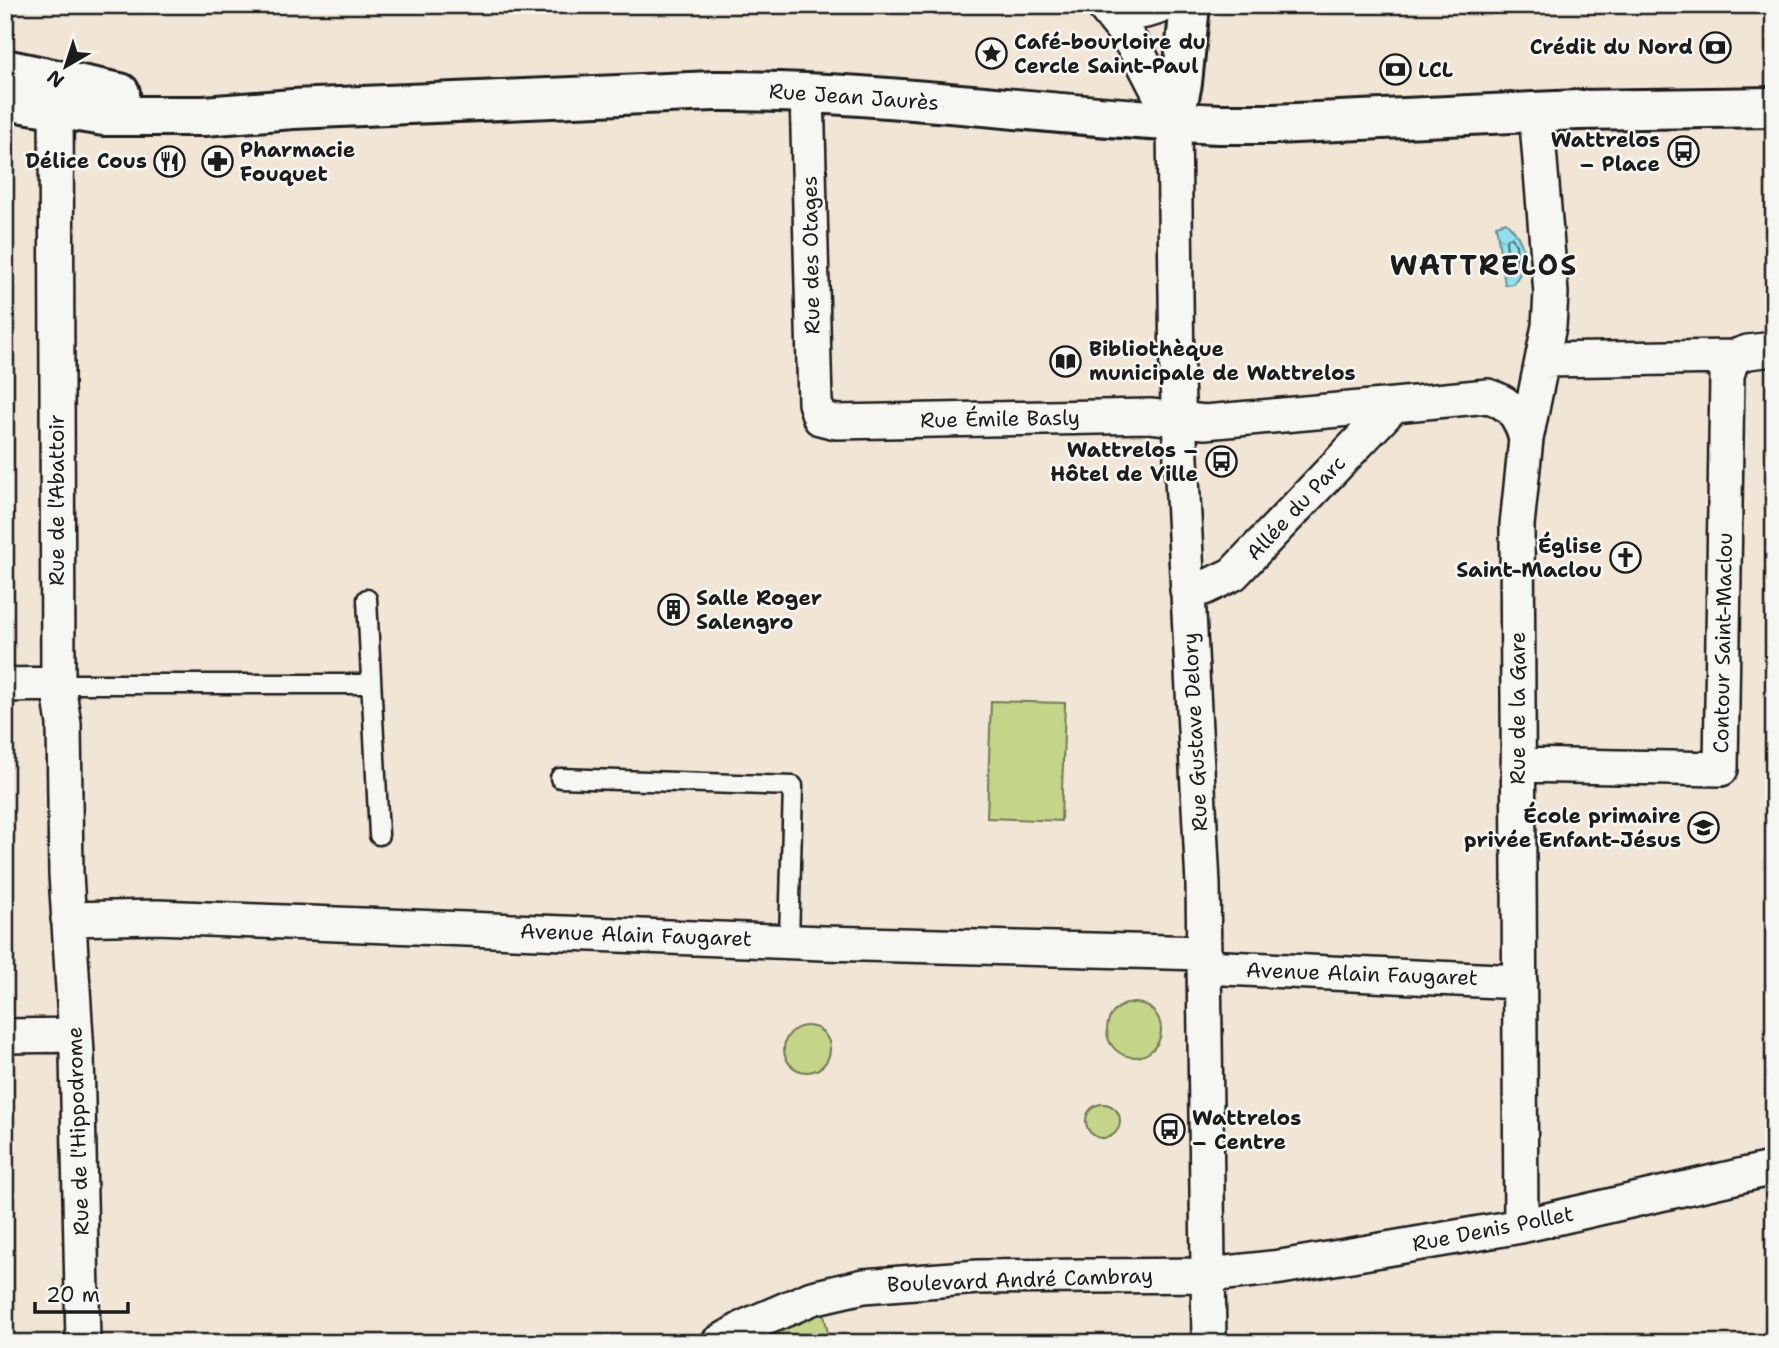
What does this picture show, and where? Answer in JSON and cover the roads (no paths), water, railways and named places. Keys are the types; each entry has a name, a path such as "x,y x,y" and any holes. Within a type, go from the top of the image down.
{"main road":[{"path":"1174,122 1182,83 1190,5"},
{"name":"Rue Jean Jaurès","path":"5,69 56,101 104,116 204,116 293,109 713,91 807,91 1174,122 1274,124 1536,112 1774,107"},
{"name":"Rue Jean Jaurès","path":"5,100 152,98 293,109"}],"street":[{"path":"1103,5 1140,57 1174,122"},
{"path":"1110,5 1120,11 1134,13 1147,12 1164,5"},
{"name":"Rue des Otages","path":"807,91 814,403 820,418"},
{"name":"Rue de l'Abattoir","path":"56,101 58,684 64,738 68,919"},
{"name":"Rue de la Gare","path":"1521,1226 1517,525 1526,439 1549,326 1551,272 1536,112"},
{"name":"Rue Gustave Delory","path":"1174,122 1177,355 1200,810 1209,1343"},
{"path":"1543,360 1734,357 1748,352 1774,349"},
{"name":"Contour Saint-Maclou","path":"1518,765 1721,769 1727,375 1734,357"},
{"path":"1180,421 1205,422 1488,396 1513,409 1522,424 1526,439"},
{"name":"Allée du Parc","path":"1187,590 1204,588 1233,574 1394,405"},
{"name":"Rue Émile Basly","path":"820,418 836,422 1150,416 1180,421"},
{"path":"5,685 58,684"},
{"name":"Avenue Alain Faugaret","path":"68,919 157,917 789,941 1204,960 1520,982"},
{"name":"Rue de l'Hippodrome","path":"68,919 76,1035 83,1343"},
{"path":"5,1036 76,1035"},
{"name":"Rue Denis Pollet","path":"1209,1275 1281,1267 1521,1226 1774,1168"},
{"name":"Boulevard André Cambray","path":"718,1343 791,1306 833,1291 864,1286 978,1277 1209,1275"}],"lane":[{"path":"5,110 56,101"},
{"path":"367,599 379,835"},
{"path":"58,684 370,684"},
{"path":"560,778 793,786 789,941"}],"water":[{"path":"1506,222 1518,236 1524,260 1519,276 1513,284 1505,285 1496,225"}],"place":[{"name":"Crédit du Nord","path":"1716,47"},
{"name":"Café-bourloire du Cercle Saint-Paul","path":"991,54"},
{"name":"LCL","path":"1395,70"},
{"name":"Wattrelos – Place","path":"1683,152"},
{"name":"Délice Cous","path":"170,161"},
{"name":"Pharmacie Fouquet","path":"217,162"},
{"name":"Bibliothèque municipale de Wattrelos","path":"1066,361"},
{"name":"Wattrelos – Hôtel de Ville","path":"1221,462"},
{"name":"Église Saint-Maclou","path":"1625,558"},
{"name":"Salle Roger Salengro","path":"673,610"},
{"name":"École primaire privée Enfant-Jésus","path":"1704,828"},
{"name":"Wattrelos – Centre","path":"1169,1130"}],"district":[{"name":"WATTRELOS","path":"1484,265"}]}
